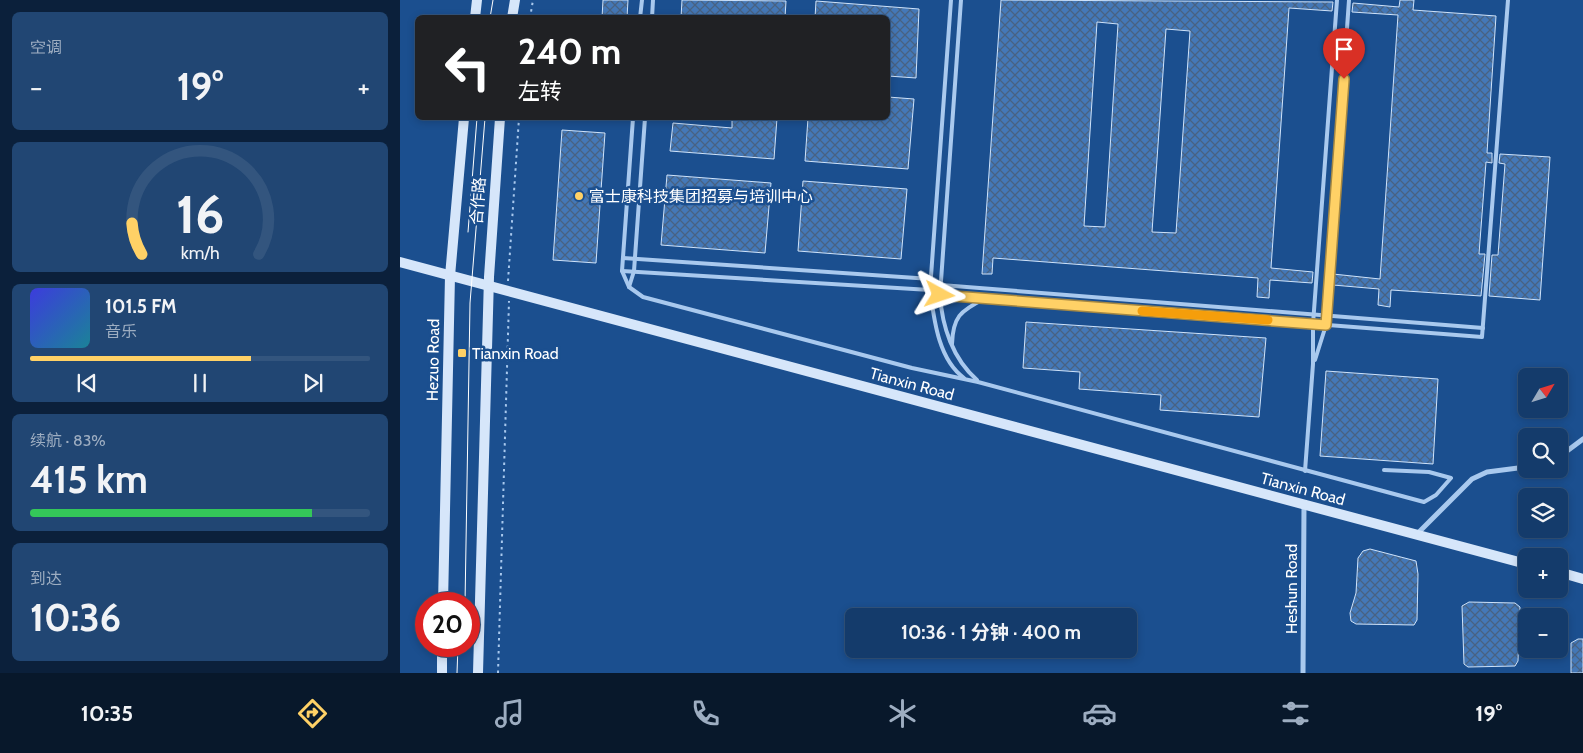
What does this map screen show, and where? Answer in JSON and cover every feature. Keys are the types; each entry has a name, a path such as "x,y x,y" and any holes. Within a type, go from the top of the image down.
{"street":[{"path":"475,15 477,0"},
{"path":"512,15 515,0"},
{"name":"Hezuo Road","path":"443,592 450,276 464,120"},
{"name":"合作路","path":"489,286 494,185 500,120"},
{"name":"Tianxin Road","path":"400,262 1518,562"},
{"path":"478,673 489,286"},
{"path":"1568,450 1583,439"},
{"path":"1416,534 1472,479 1487,472 1518,468"},
{"name":"Heshun Road","path":"1303,673 1304,504"},
{"path":"1568,575 1583,579"},
{"path":"442,657 442,673"}],"lane":[{"path":"640,15 642,0"},
{"path":"652,15 653,0"},
{"path":"951,0 930,290 936,326 949,362 956,372 964,378 978,382 1424,502 1436,495 1451,478 1429,472 1384,470"},
{"path":"961,0 940,295 941,309 952,346 967,372 978,382"},
{"path":"1305,471 1314,364 1313,324 1337,0"},
{"path":"1314,364 1326,325 1349,0"},
{"path":"622,271 930,290 940,295 1482,337 1508,0"},
{"path":"633,120 622,271 629,288 643,297 912,368 978,382"},
{"path":"629,288 634,271 645,120"},
{"path":"623,258 931,279 941,285 1483,328"},
{"path":"952,346 955,321 962,312 985,298"}],"path":[{"path":"530,15 533,0"},
{"path":"498,673 510,234 519,120"}],"building":[{"path":"603,0 628,0 627,15 602,15"},
{"path":"682,0 786,1 785,15 681,15"},
{"path":"1001,0 1333,2 1332,11 1289,8 1271,268 1313,272 1312,283 1270,280 1269,298 1257,297 1258,278 993,258 992,274 982,274","holes":["1097,22 1118,24 1105,227 1084,226","1166,29 1190,31 1176,233 1152,232"]},
{"path":"1400,0 1414,0 1413,10 1496,16 1487,153 1492,153 1492,163 1486,162 1479,254 1485,254 1481,296 1391,290 1390,307 1378,305 1379,289 1333,285 1333,274 1380,279 1398,15 1352,12 1353,3 1399,7"},
{"path":"816,1 919,9 916,78 890,76 890,15 815,15"},
{"path":"890,97 914,99 908,169 805,161 808,120 890,120"},
{"path":"732,120 777,120 774,159 670,151 673,123 732,128"},
{"name":"富士康科技集团招募与培训中心","path":"562,130 605,133 596,263 553,260"},
{"path":"1500,154 1550,157 1540,300 1489,296 1492,255 1498,255 1505,164 1499,163"},
{"path":"667,175 771,183 765,253 661,245"},
{"path":"803,181 907,189 901,259 798,251"},
{"path":"1026,322 1266,338 1259,417 1160,410 1161,395 1079,389 1080,372 1023,368"},
{"path":"1326,371 1438,379 1433,464 1320,456"},
{"path":"1370,549 1416,561 1418,574 1417,620 1414,625 1356,624 1351,621 1350,613 1356,593 1358,558 1363,551"},
{"path":"1469,602 1515,603 1520,607 1518,608 1518,661 1515,666 1468,667 1464,664 1462,606"},
{"path":"1578,639 1583,639 1583,673 1571,673 1571,643"}],"tram line":[{"path":"490,15 493,0"},
{"path":"468,232 477,120"},
{"path":"465,592 470,303 485,120"},
{"path":"457,673 458,657"}],"slow traffic":[{"path":"1142,311 1268,320"}],"place":[{"name":"富士康科技集团招募与培训中心","path":"579,196"},
{"name":"Tianxin Road","path":"462,353"}],"route":[{"path":"940,295 1326,325 1344,79"}]}
